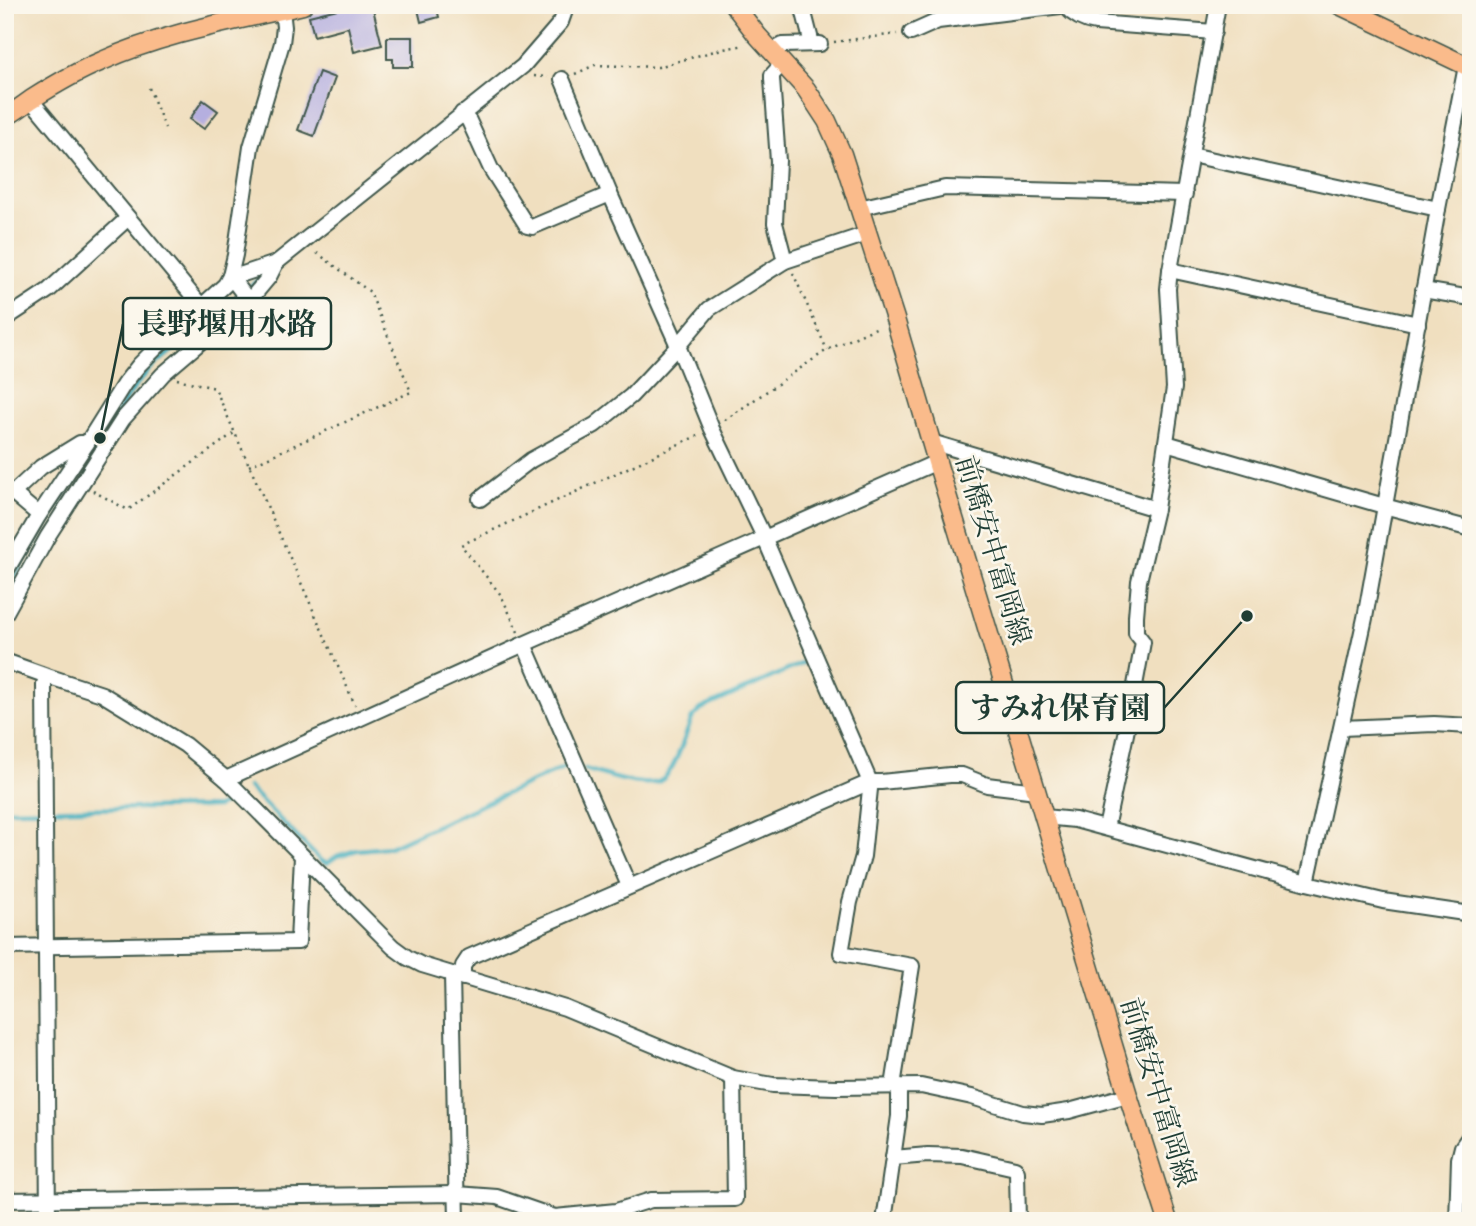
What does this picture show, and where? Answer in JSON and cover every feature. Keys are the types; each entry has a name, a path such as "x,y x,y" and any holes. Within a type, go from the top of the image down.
{"main road":[{"path":"5,117 102,61 143,44 303,5"},
{"name":"前橋安中富岡線","path":"734,5 806,89 827,121 842,154 895,320 1168,1221"},
{"path":"1339,5 1469,67"}],"street":[{"path":"230,276 276,263 523,66 561,22 567,5"},
{"path":"785,261 775,223 778,161 772,75 783,45 816,44 802,5"},
{"path":"1085,5 1085,21"},
{"path":"1106,828 1143,642 1136,633 1139,582 1156,509 1174,388 1168,289 1170,270 1218,5"},
{"path":"911,33 938,21 1068,6 1072,13 1085,21 1214,32"},
{"path":"5,573 39,515 124,384 139,365 225,285 230,276 251,147 282,43 282,10"},
{"path":"1307,883 1366,618 1438,209 1469,67"},
{"path":"562,79 712,429 764,537 870,782 863,856 850,902 841,953 912,966 896,1086 899,1116 884,1221"},
{"path":"31,100 202,307"},
{"path":"462,113 469,121 491,169 527,226 531,228 610,194"},
{"path":"1191,155 1438,209"},
{"path":"859,208 945,188 1185,194"},
{"path":"5,319 49,290 128,218"},
{"path":"480,499 531,460 595,425 631,396 709,309 785,261 867,234"},
{"path":"5,614 80,483 123,419 163,373 249,301 269,277 276,263"},
{"path":"1170,270 1418,324"},
{"path":"230,276 249,301 302,336"},
{"path":"1423,290 1471,298"},
{"path":"931,442 1156,509"},
{"path":"39,515 9,494 41,467 80,443 87,443"},
{"path":"1166,443 1471,529"},
{"path":"226,779 764,537 937,463"},
{"path":"524,644 629,886"},
{"path":"5,661 102,694 185,745 226,779 393,947 422,965 565,1008 733,1078 773,1085 920,1086 1042,1115 1069,1111 1128,1095"},
{"path":"47,676 44,684 48,1221"},
{"path":"1342,728 1434,723 1471,726"},
{"path":"457,1221 458,976 469,957 870,782 962,775 987,785 1036,790"},
{"path":"1044,817 1075,820 1383,901 1471,914"},
{"path":"5,947 298,942 302,856"},
{"path":"5,1200 457,1194 497,1197 555,1217 616,1211 650,1200 735,1199 733,1078"},
{"path":"1457,1221 1459,1159 1462,1147 1471,1134"},
{"path":"893,1158 962,1156 1015,1168 1018,1221"}],"path":[{"path":"816,44 911,33"},
{"path":"513,73 562,79 596,65 658,67 751,42"},
{"path":"149,88 165,128"},
{"path":"249,466 411,392 370,292 302,241"},
{"path":"785,261 789,264 827,350"},
{"path":"524,644 501,595 461,545 712,429 827,350 895,320"},
{"path":"163,373 165,376 215,388 361,718"},
{"path":"80,483 128,510 234,433"}],"building":[{"path":"354,5 372,5 382,45 354,52 348,27 314,36 309,16"},
{"path":"417,5 436,5 439,17 421,22"},
{"path":"387,37 413,37 413,67 393,67 393,59 387,59"},
{"path":"319,72 335,78 314,136 298,130"},
{"path":"203,100 218,111 204,129 190,119"}],"waterway":[{"path":"248,288 260,278"},
{"path":"5,592 136,385 150,369 238,296"},
{"path":"585,769 633,782 660,781 670,771 692,718 701,709 810,660"},
{"path":"248,787 321,861 327,863 337,856 357,850 390,847 569,765"},
{"path":"5,810 217,807 237,798"}],"place":[{"name":"長野堰用水路","path":"100,438"},
{"name":"すみれ保育園","path":"1247,616"}]}
